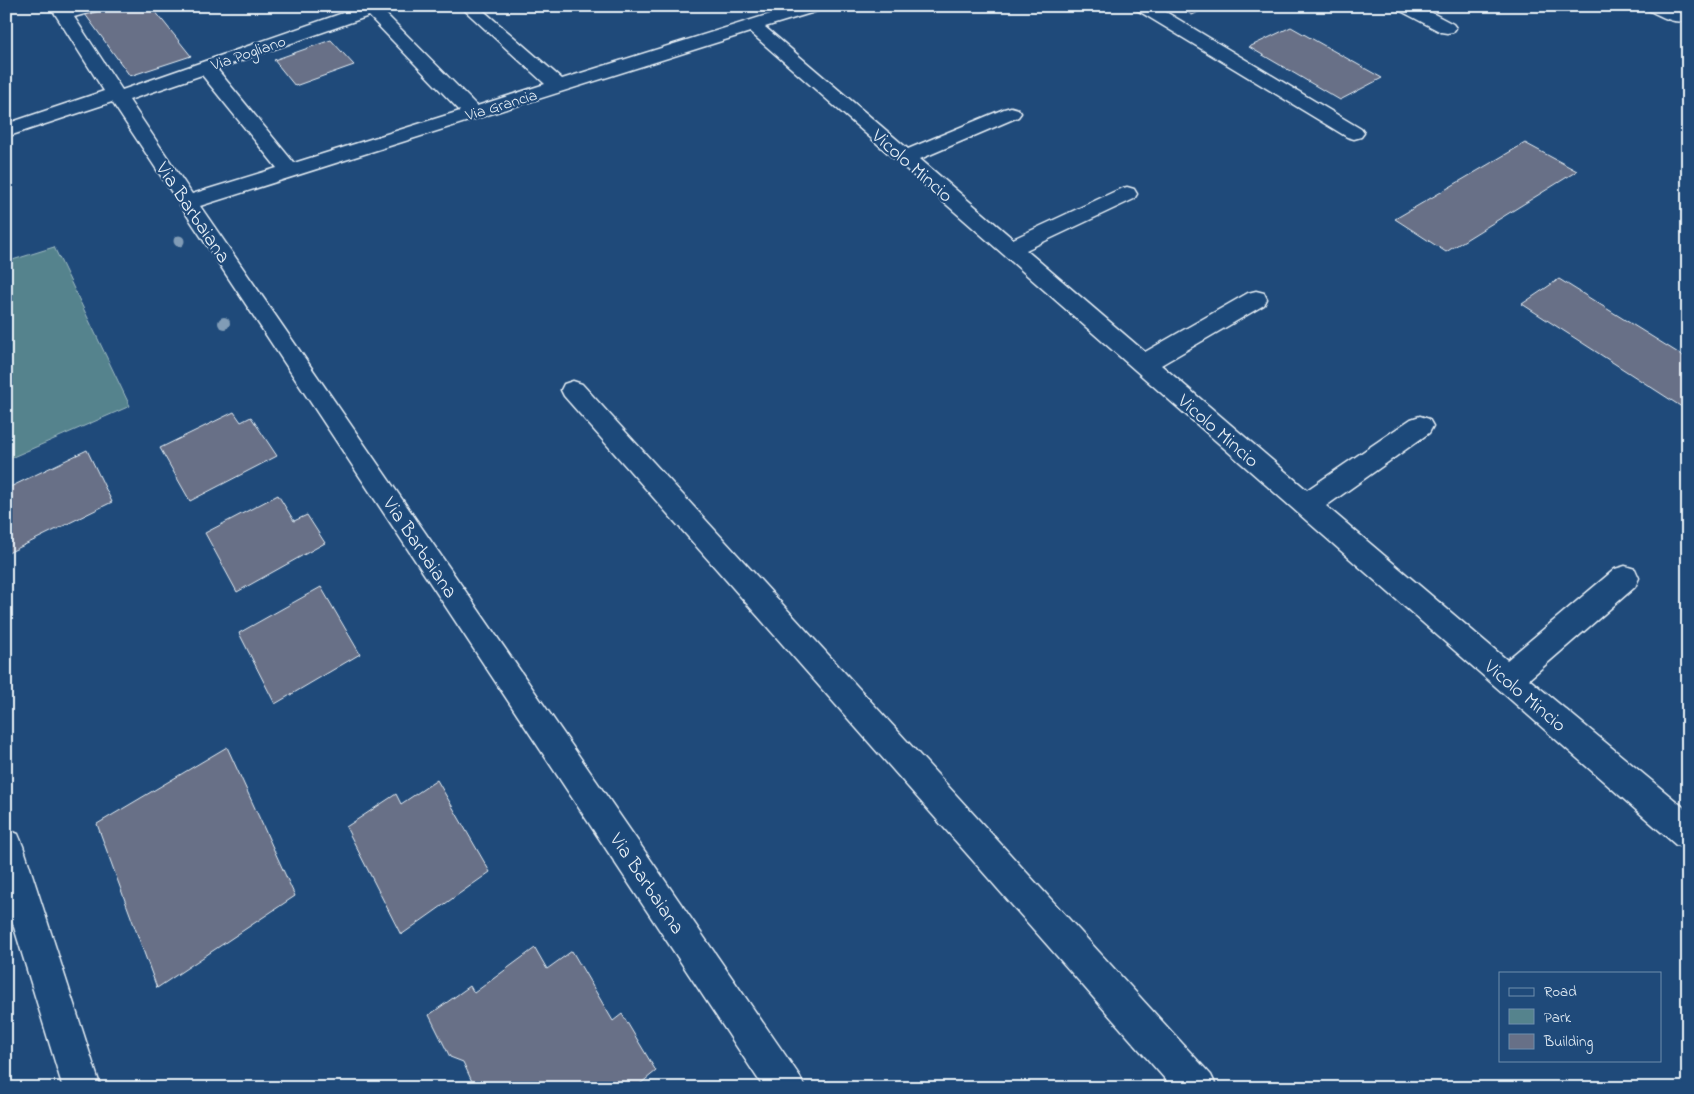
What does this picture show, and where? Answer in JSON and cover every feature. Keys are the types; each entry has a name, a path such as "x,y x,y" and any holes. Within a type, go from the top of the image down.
{"street":[{"path":"61,11 93,6"},
{"path":"468,6 558,86"},
{"name":"Via Grancia","path":"187,203 472,112 815,6"},
{"path":"1143,6 1354,133"},
{"path":"1405,6 1447,28"},
{"path":"1654,6 1679,17"},
{"path":"376,8 472,112"},
{"name":"Via Pogliano","path":"6,131 205,67 376,8"},
{"name":"Via Barbaiana","path":"61,11 187,203 786,1088"},
{"name":"Vicolo Mincio","path":"753,26 1507,679 1688,833"},
{"path":"205,67 289,170"},
{"path":"906,158 1011,113"},
{"path":"1010,249 1127,194"},
{"path":"1143,364 1256,299"},
{"path":"573,390 1198,1088"},
{"path":"1306,505 1420,426"},
{"path":"1507,679 1625,578"},
{"path":"6,846 82,1088"}],"green space":[{"path":"54,247 130,406 6,460 6,262"}],"building":[{"path":"111,6 151,6 191,56 130,76 85,14"},
{"path":"1177,6 1212,6 1192,15"},
{"path":"1291,27 1382,78 1340,100 1249,47"},
{"path":"331,40 354,65 295,86 274,60"},
{"path":"1525,143 1577,171 1446,252 1395,219"},
{"path":"1559,279 1688,359 1688,411 1522,304"},
{"path":"234,412 241,422 251,417 277,456 190,501 160,448"},
{"path":"87,450 112,502 6,554 6,489"},
{"path":"278,495 294,521 307,515 325,543 237,592 205,533"},
{"path":"321,587 360,654 275,704 239,633"},
{"path":"227,747 295,896 157,988 97,824"},
{"path":"437,780 490,872 401,935 346,827 396,794 401,804"},
{"path":"535,948 547,969 572,951 613,1021 622,1014 656,1071 635,1088 475,1088 463,1062 450,1057 429,1015 470,986 474,993"}]}
